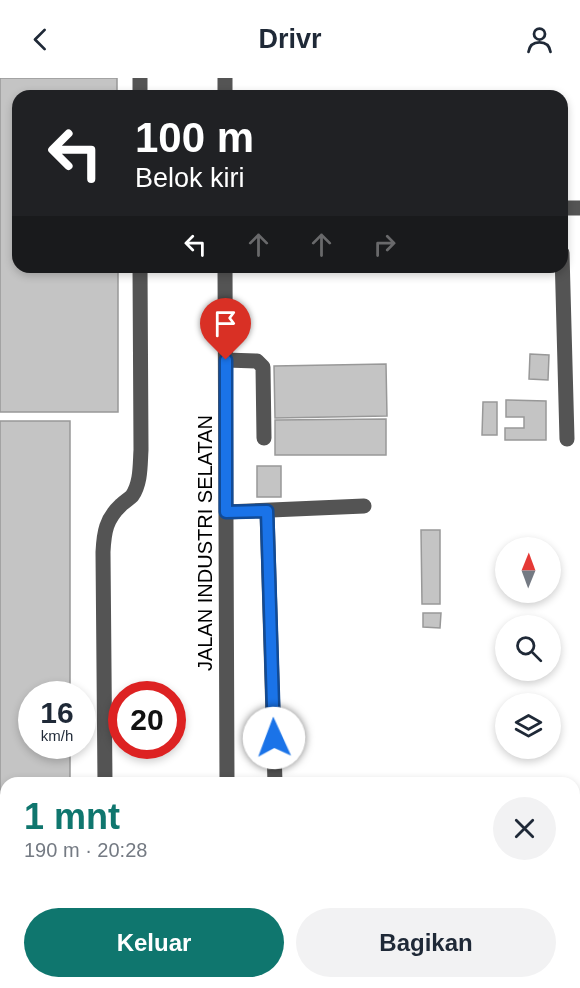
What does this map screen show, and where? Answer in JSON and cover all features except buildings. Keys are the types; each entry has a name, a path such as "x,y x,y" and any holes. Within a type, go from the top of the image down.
{"street":[{"path":"105,777 104,541 105,530 119,507 132,495 139,476 141,450 140,273"},
{"name":"JALAN INDUSTRI SELATAN","path":"225,273 227,777"},
{"path":"563,273 567,439"},
{"path":"226,360 257,361 263,367 264,438"},
{"path":"226,512 364,506"},
{"path":"267,511 275,777"}],"route":[{"path":"226,360 226,512 267,511 274,738"}]}
